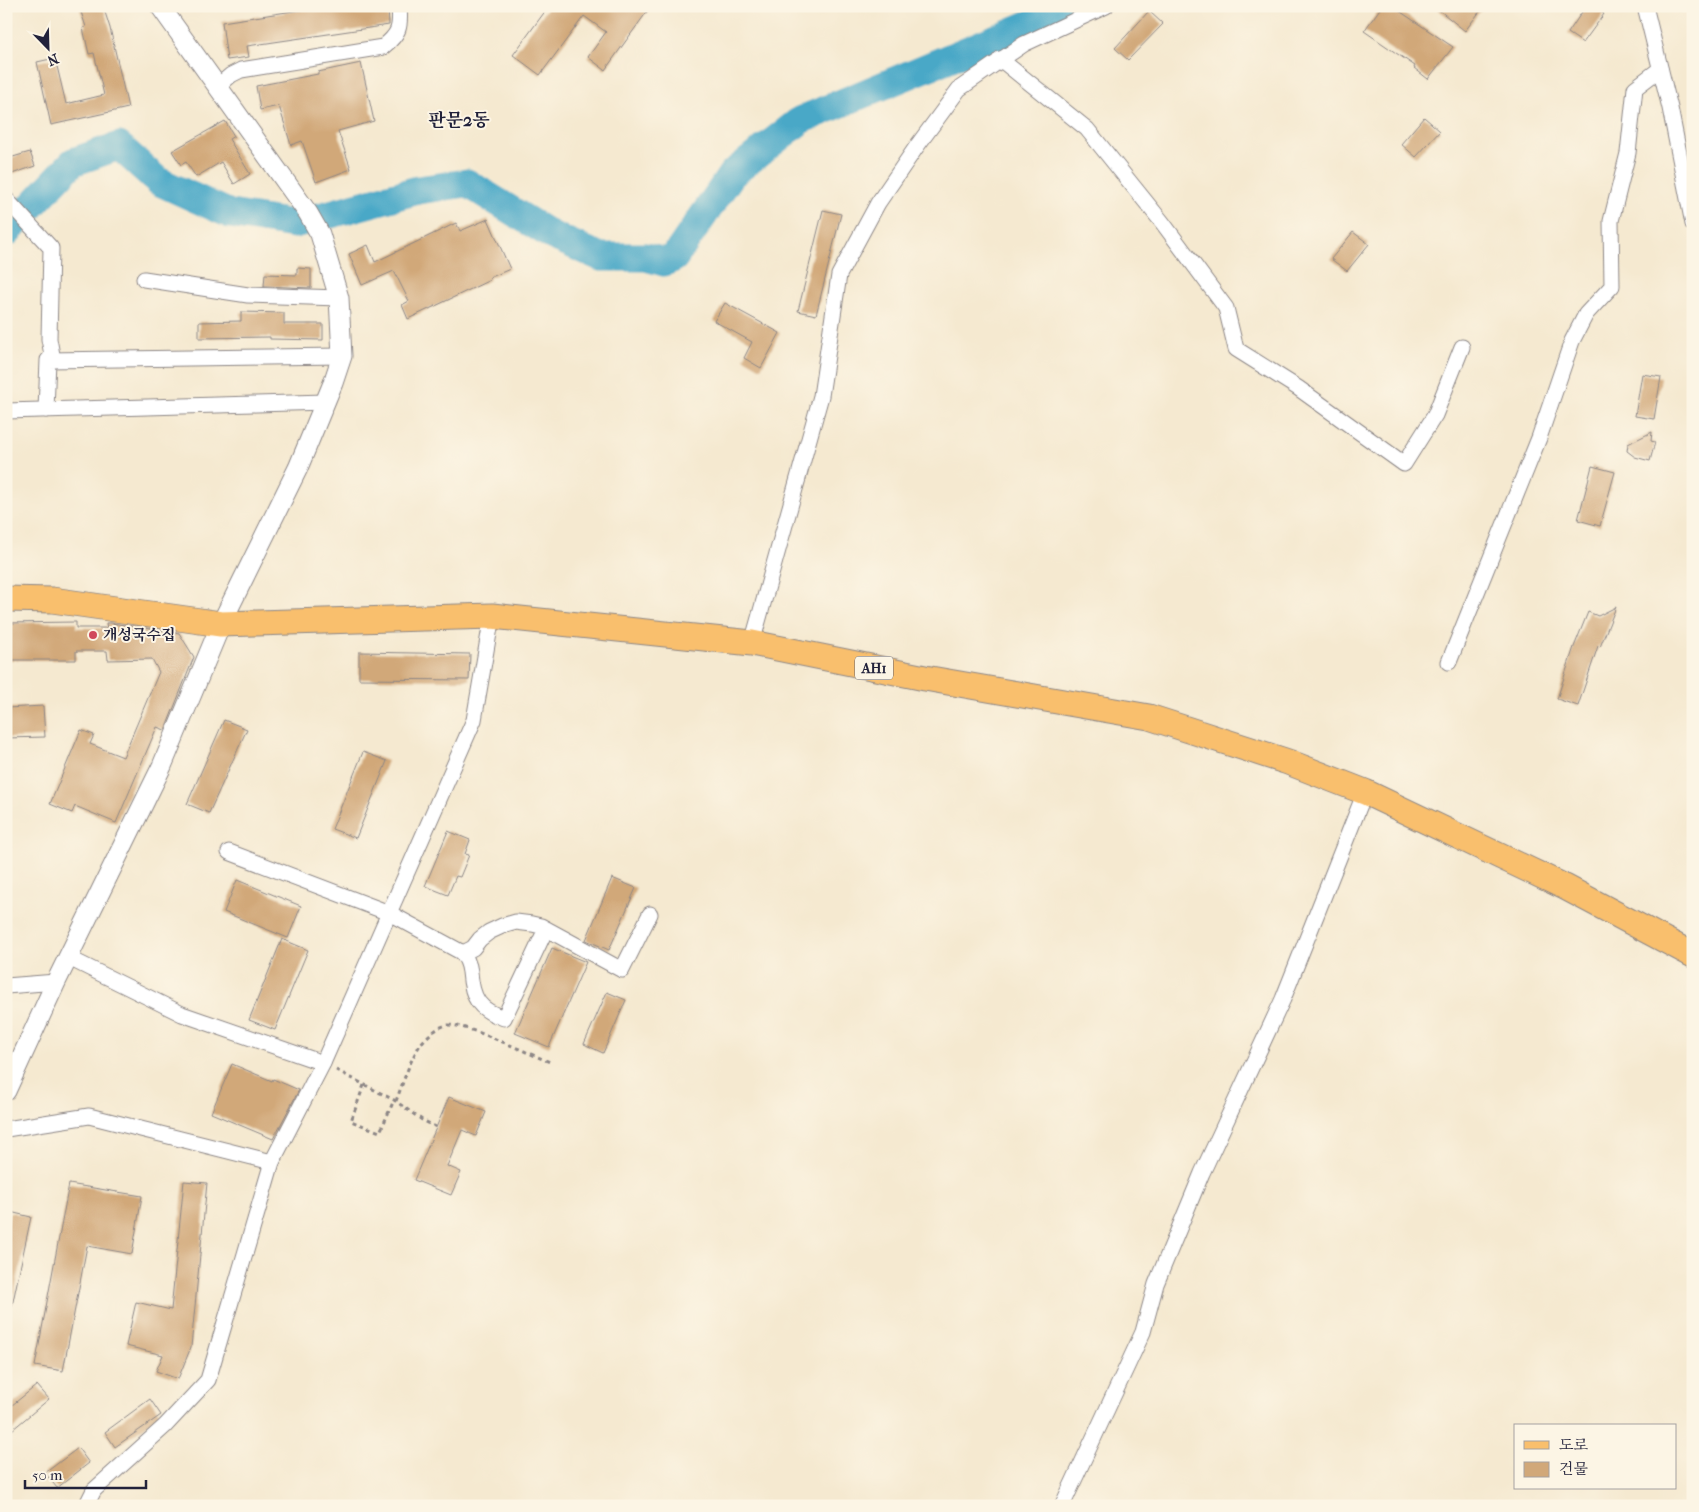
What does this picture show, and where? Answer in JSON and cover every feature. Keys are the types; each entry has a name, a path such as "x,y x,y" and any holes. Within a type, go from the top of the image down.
{"main road":[{"name":"AH1","path":"6,599 52,600 220,624 492,616 752,643 924,678 1150,717 1288,762 1365,792 1565,887 1693,955"}],"street":[{"path":"6,1091 56,982 162,766 220,624 298,468 342,356 339,298 320,234 308,213 160,6"},
{"path":"218,87 231,75 241,70 382,48 393,39 398,31 400,22 399,6"},
{"path":"752,643 821,396 839,275 878,203 959,89 1024,44 1106,6"},
{"path":"1645,6 1693,224"},
{"path":"1000,59 1087,129 1162,222 1226,308 1236,349 1298,388 1404,464 1435,415 1462,347"},
{"path":"1449,662 1539,438 1572,342 1586,314 1612,286 1611,221 1628,153 1635,88 1660,69"},
{"path":"10,204 51,248 49,339 53,360"},
{"path":"144,279 248,295 339,298"},
{"path":"46,410 48,360 342,356"},
{"path":"6,411 325,402"},
{"path":"86,1506 94,1490 165,1426 208,1380 272,1162 323,1063 474,720 492,616"},
{"path":"1062,1506 1143,1332 1156,1284 1202,1173 1283,999 1365,792"},
{"path":"229,852 389,912 461,952 468,962 473,989 480,1006 490,1013 504,1018 546,929"},
{"path":"461,952 474,948 480,939 489,932 516,922 541,926 622,970 650,914"},
{"path":"69,958 182,1014 323,1063"},
{"path":"6,986 56,982"},
{"path":"6,1129 89,1116 272,1162"}],"path":[{"path":"364,1085 351,1120 380,1132 421,1043 433,1032 446,1025 456,1026 480,1034 550,1062"},
{"path":"323,1063 395,1101 422,1120 436,1127"}],"building":[{"path":"79,6 103,6 110,28 128,108 51,125 37,62 55,58 66,104 104,95 94,53 89,54 83,28 86,27"},
{"path":"326,6 388,6 389,25 247,46 249,57 227,60 222,22"},
{"path":"549,6 651,6 605,70 588,57 606,32 584,16 540,75 513,55"},
{"path":"1382,6 1392,6 1453,47 1428,79 1414,68 1415,66 1364,31"},
{"path":"1434,6 1484,6 1465,31"},
{"path":"1586,6 1593,6 1604,14 1583,43 1568,33"},
{"path":"1149,11 1163,24 1128,60 1115,48"},
{"path":"361,63 374,121 338,131 351,169 316,182 302,141 291,145 279,106 260,110 256,86 318,74 318,72"},
{"path":"1424,117 1440,131 1416,157 1401,144"},
{"path":"225,121 234,136 229,139 250,174 234,184 221,162 196,177 186,162 181,165 172,151"},
{"path":"30,152 35,166 6,176 6,159"},
{"path":"823,210 841,214 816,315 798,311"},
{"path":"488,219 510,269 408,319 402,305 409,301 394,271 362,285 349,254 368,245 375,262 456,223 460,231"},
{"path":"1353,232 1369,244 1347,271 1331,259"},
{"path":"297,268 311,269 311,288 264,286 265,274 297,275"},
{"path":"725,303 780,333 761,368 744,358 752,342 714,321"},
{"path":"241,312 284,313 284,324 323,324 323,340 270,339 270,337 199,338 199,322 241,321"},
{"path":"1642,374 1661,377 1654,419 1635,416"},
{"path":"1652,432 1651,441 1655,442 1650,461 1635,457 1627,451 1628,444"},
{"path":"1592,466 1615,472 1600,526 1578,520"},
{"path":"1616,607 1600,647 1598,646 1578,706 1557,699 1588,612 1598,616"},
{"path":"76,622 76,628 107,628 106,623 111,623 179,633 194,657 165,730 157,727 116,823 75,806 72,813 50,804 81,730 94,735 90,744 123,757 159,672 152,659 108,660 107,651 76,651 76,660 6,660 6,623"},
{"path":"359,652 470,654 469,680 359,679"},
{"path":"43,706 45,737 6,738 6,708"},
{"path":"224,720 247,729 209,813 187,804"},
{"path":"363,752 387,761 356,838 332,829"},
{"path":"448,831 470,840 465,854 469,855 460,877 456,876 448,895 425,886"},
{"path":"612,878 636,888 609,950 586,940"},
{"path":"237,880 301,906 288,938 224,912"},
{"path":"282,939 308,950 275,1030 249,1020"},
{"path":"552,948 586,962 549,1047 515,1033"},
{"path":"607,992 626,1000 603,1053 584,1044"},
{"path":"232,1064 299,1090 273,1139 211,1113"},
{"path":"449,1097 486,1112 476,1136 462,1130 447,1166 461,1172 451,1195 414,1180"},
{"path":"184,1181 207,1183 191,1347 178,1379 156,1371 163,1355 126,1346 136,1302 171,1310"},
{"path":"69,1184 142,1196 132,1254 87,1246 63,1371 35,1366"},
{"path":"10,1212 31,1217 12,1306 6,1306 6,1230"},
{"path":"37,1385 49,1399 6,1435 6,1410"},
{"path":"150,1399 161,1415 115,1447 105,1432"},
{"path":"78,1448 89,1463 57,1488 45,1473"}],"waterway":[{"path":"6,233 73,162 119,146 158,181 230,214 294,224 418,190 467,183 551,235 601,257 646,257 664,262 674,258 732,174 801,120 1073,6"}],"place":[{"name":"개성국수집","path":"93,635"}],"district":[{"name":"판문2동","path":"459,120"}]}
